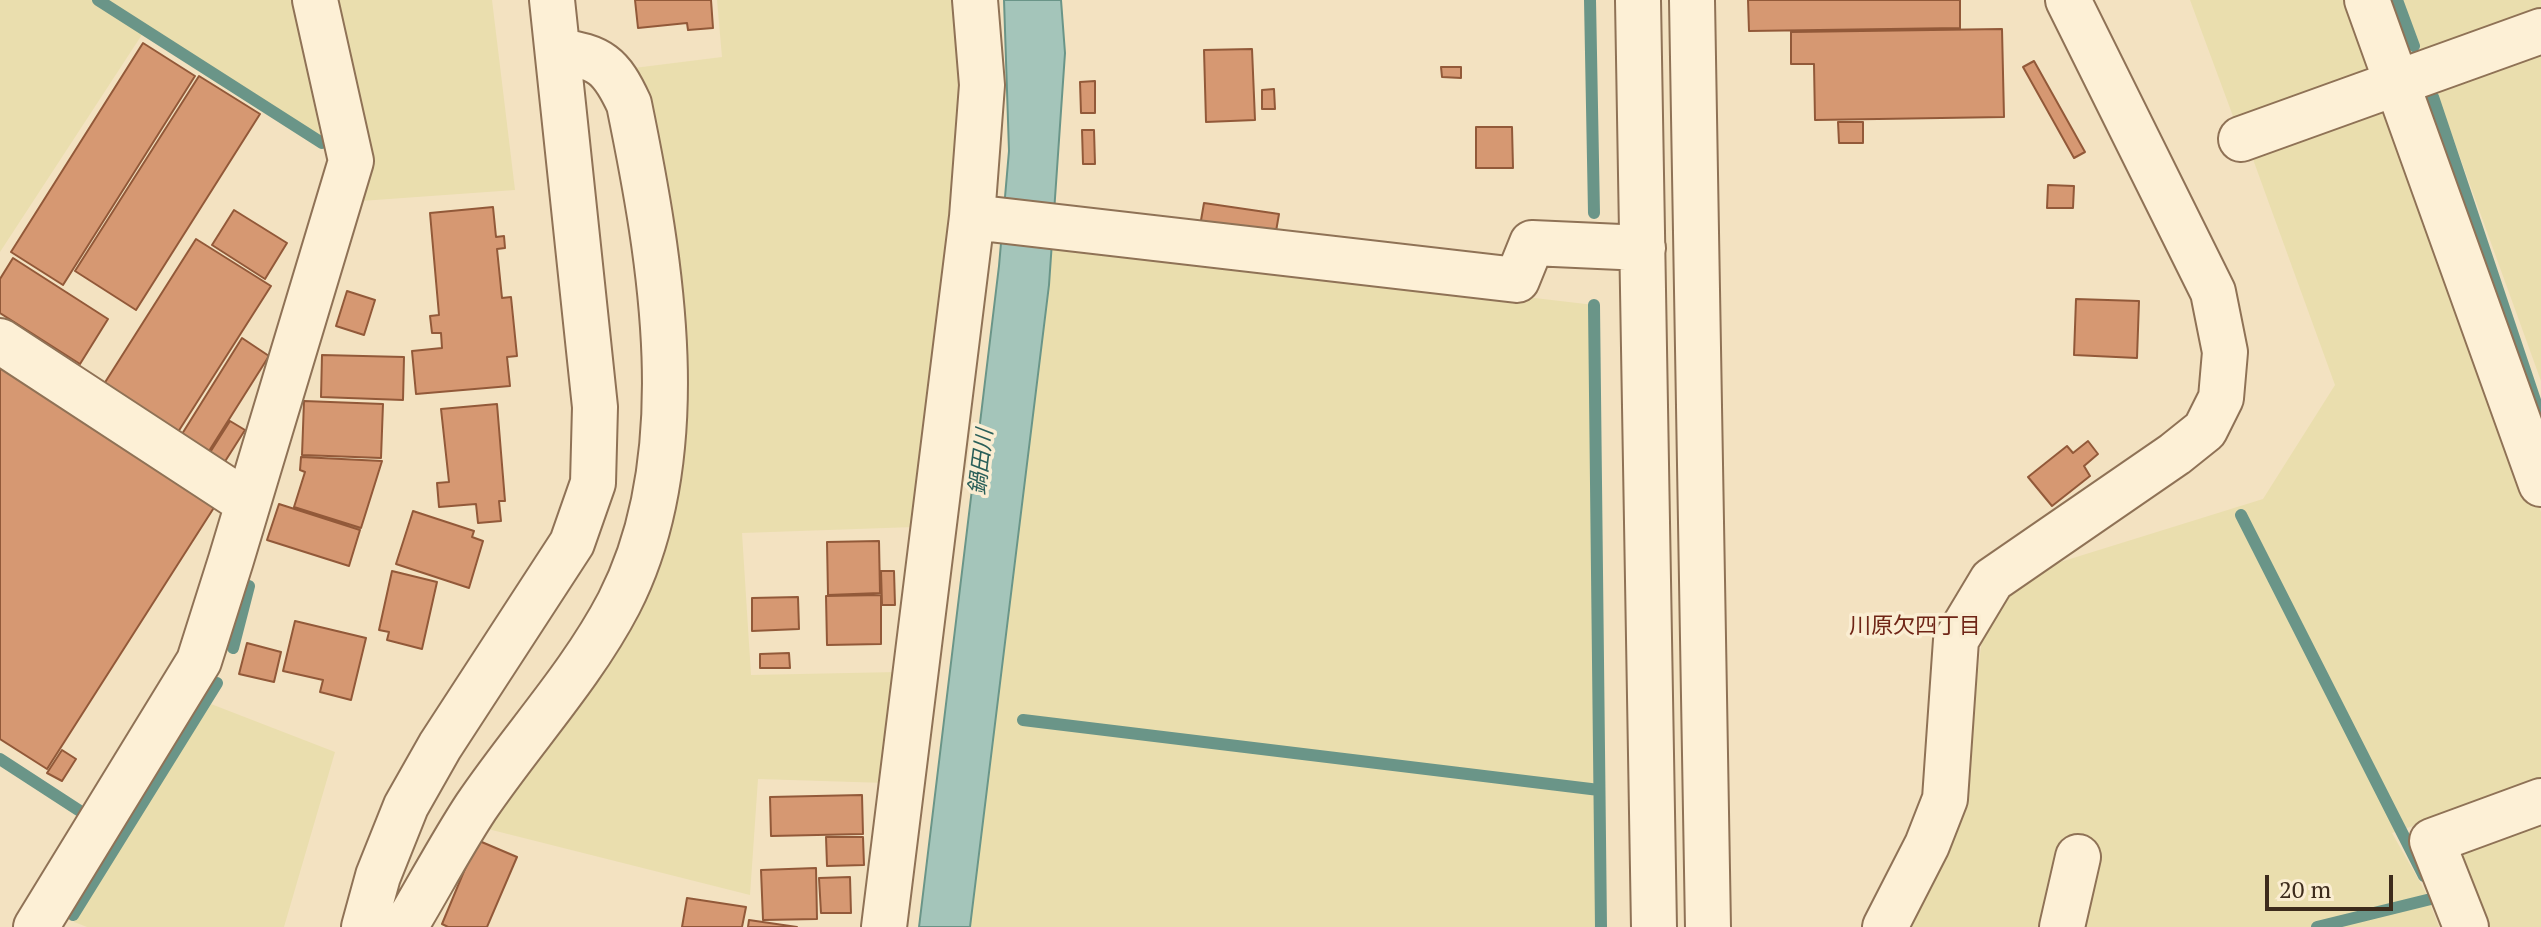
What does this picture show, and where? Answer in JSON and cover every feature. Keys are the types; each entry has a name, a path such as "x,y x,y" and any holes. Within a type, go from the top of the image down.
{"street":[{"path":"36,927 199,661 351,161 315,0"},
{"path":"364,927 378,876 406,806 440,746 572,543 593,483 595,407 552,0"},
{"path":"884,927 982,218 982,85 975,0"},
{"path":"1638,0 1654,927"},
{"path":"1692,0 1708,927"},
{"path":"1885,927 1927,845 1945,799 1956,640 1992,580 2175,454 2205,430 2221,398 2225,352 2213,292 2068,0"},
{"path":"2367,0 2541,484"},
{"path":"2241,139 2541,31"},
{"path":"405,927 476,808 619,604 641,547 666,435 663,341 629,104 619,82 592,56 558,51"},
{"path":"982,218 1517,280 1532,243 1643,248"},
{"path":"0,341 246,502"},
{"path":"2466,927 2432,841 2541,801"},
{"path":"2062,927 2078,857"}],"shaded area":[{"path":"0,0 292,0 322,143 145,30 0,252"},
{"path":"334,0 492,0 515,190 361,201"},
{"path":"717,0 960,0 965,84 914,527 742,533 751,675 898,672 886,783 758,779 750,895 476,826 665,496 634,68 722,57"},
{"path":"2190,0 2353,0 2381,76 2237,127"},
{"path":"2403,0 2541,0 2541,21 2425,62"},
{"path":"2541,42 2541,381 2432,80"},
{"path":"2392,96 2541,512 2541,783 2392,833 2425,891 2439,927 1901,927 1964,788 1983,630 2010,592 2041,568 2263,499 2335,385 2250,151"},
{"path":"1052,241 1594,305 1601,927 970,927"},
{"path":"211,704 335,752 284,927 87,927 74,922 73,915"},
{"path":"2541,813 2541,927 2476,927 2441,850"}],"water":[{"name":"鍋田川","path":"1004,0 1061,0 1065,53 1049,285 970,927 919,927 999,266 1009,151"}],"building":[{"path":"635,0 711,0 713,28 688,30 687,23 638,28"},
{"path":"1748,0 1960,0 1960,28 1749,31"},
{"path":"2002,29 2004,117 1815,120 1814,64 1791,64 1791,32"},
{"path":"143,43 195,76 63,285 11,252"},
{"path":"1252,49 1255,120 1206,122 1204,50"},
{"path":"2034,61 2085,152 2074,158 2023,67"},
{"path":"1441,67 1461,67 1461,78 1442,77"},
{"path":"199,76 260,114 136,310 75,271"},
{"path":"1095,81 1095,113 1081,113 1080,82"},
{"path":"1274,89 1275,109 1262,109 1262,90"},
{"path":"1838,122 1863,122 1863,143 1839,143"},
{"path":"1476,127 1512,127 1513,168 1476,168"},
{"path":"1082,130 1094,130 1095,164 1083,164"},
{"path":"2048,185 2074,186 2073,208 2047,208"},
{"path":"1204,203 1279,214 1275,237 1200,226"},
{"path":"493,207 496,237 504,236 505,248 497,249 502,298 511,297 517,356 507,357 510,386 416,394 412,351 442,348 441,333 432,333 430,316 439,315 430,213"},
{"path":"234,210 287,243 265,279 212,245"},
{"path":"196,239 271,286 178,432 104,384"},
{"path":"13,258 108,319 80,364 0,313 0,279"},
{"path":"347,291 375,300 364,335 336,326"},
{"path":"2076,299 2139,301 2137,358 2074,355"},
{"path":"242,338 269,356 209,451 182,434"},
{"path":"322,355 404,357 403,400 321,397"},
{"path":"0,367 215,506 47,769 0,739"},
{"path":"304,401 383,404 381,458 302,455"},
{"path":"497,404 505,501 499,501 501,521 478,523 476,504 439,507 437,483 449,482 441,409"},
{"path":"230,421 245,430 224,463 209,454"},
{"path":"2088,441 2098,454 2084,466 2090,476 2052,506 2028,477 2067,446 2073,453"},
{"path":"301,457 382,461 361,528 294,507 305,472 300,470"},
{"path":"279,504 360,530 349,566 267,540"},
{"path":"413,511 474,531 472,537 483,541 469,588 396,564"},
{"path":"879,541 880,593 828,595 827,542"},
{"path":"392,571 437,582 422,649 387,640 389,632 379,630"},
{"path":"881,571 894,571 895,605 882,605"},
{"path":"881,595 881,644 827,645 826,596"},
{"path":"798,597 799,629 752,631 752,598"},
{"path":"295,621 366,638 351,700 320,692 323,680 283,671"},
{"path":"247,643 281,652 274,682 239,674"},
{"path":"789,653 790,668 760,668 760,654"},
{"path":"62,750 76,759 62,781 47,773"},
{"path":"862,795 863,834 771,836 770,797"},
{"path":"826,837 863,837 864,865 827,866"},
{"path":"477,840 517,857 487,927 448,927 442,924"},
{"path":"816,868 817,919 763,920 761,870"},
{"path":"850,877 851,913 821,913 819,878"},
{"path":"687,898 746,907 742,927 682,927"},
{"path":"749,920 797,927 748,927"}],"waterway":[{"path":"98,0 322,143"},
{"path":"1590,0 1594,213"},
{"path":"2397,0 2414,46"},
{"path":"2433,97 2541,418"},
{"path":"1594,305 1601,927"},
{"path":"2241,515 2424,876"},
{"path":"233,648 249,586"},
{"path":"73,915 217,683"},
{"path":"1023,720 1599,790"},
{"path":"0,759 83,813"},
{"path":"2317,927 2435,898"}],"district":[{"name":"川原欠四丁目","path":"1915,627"}]}
